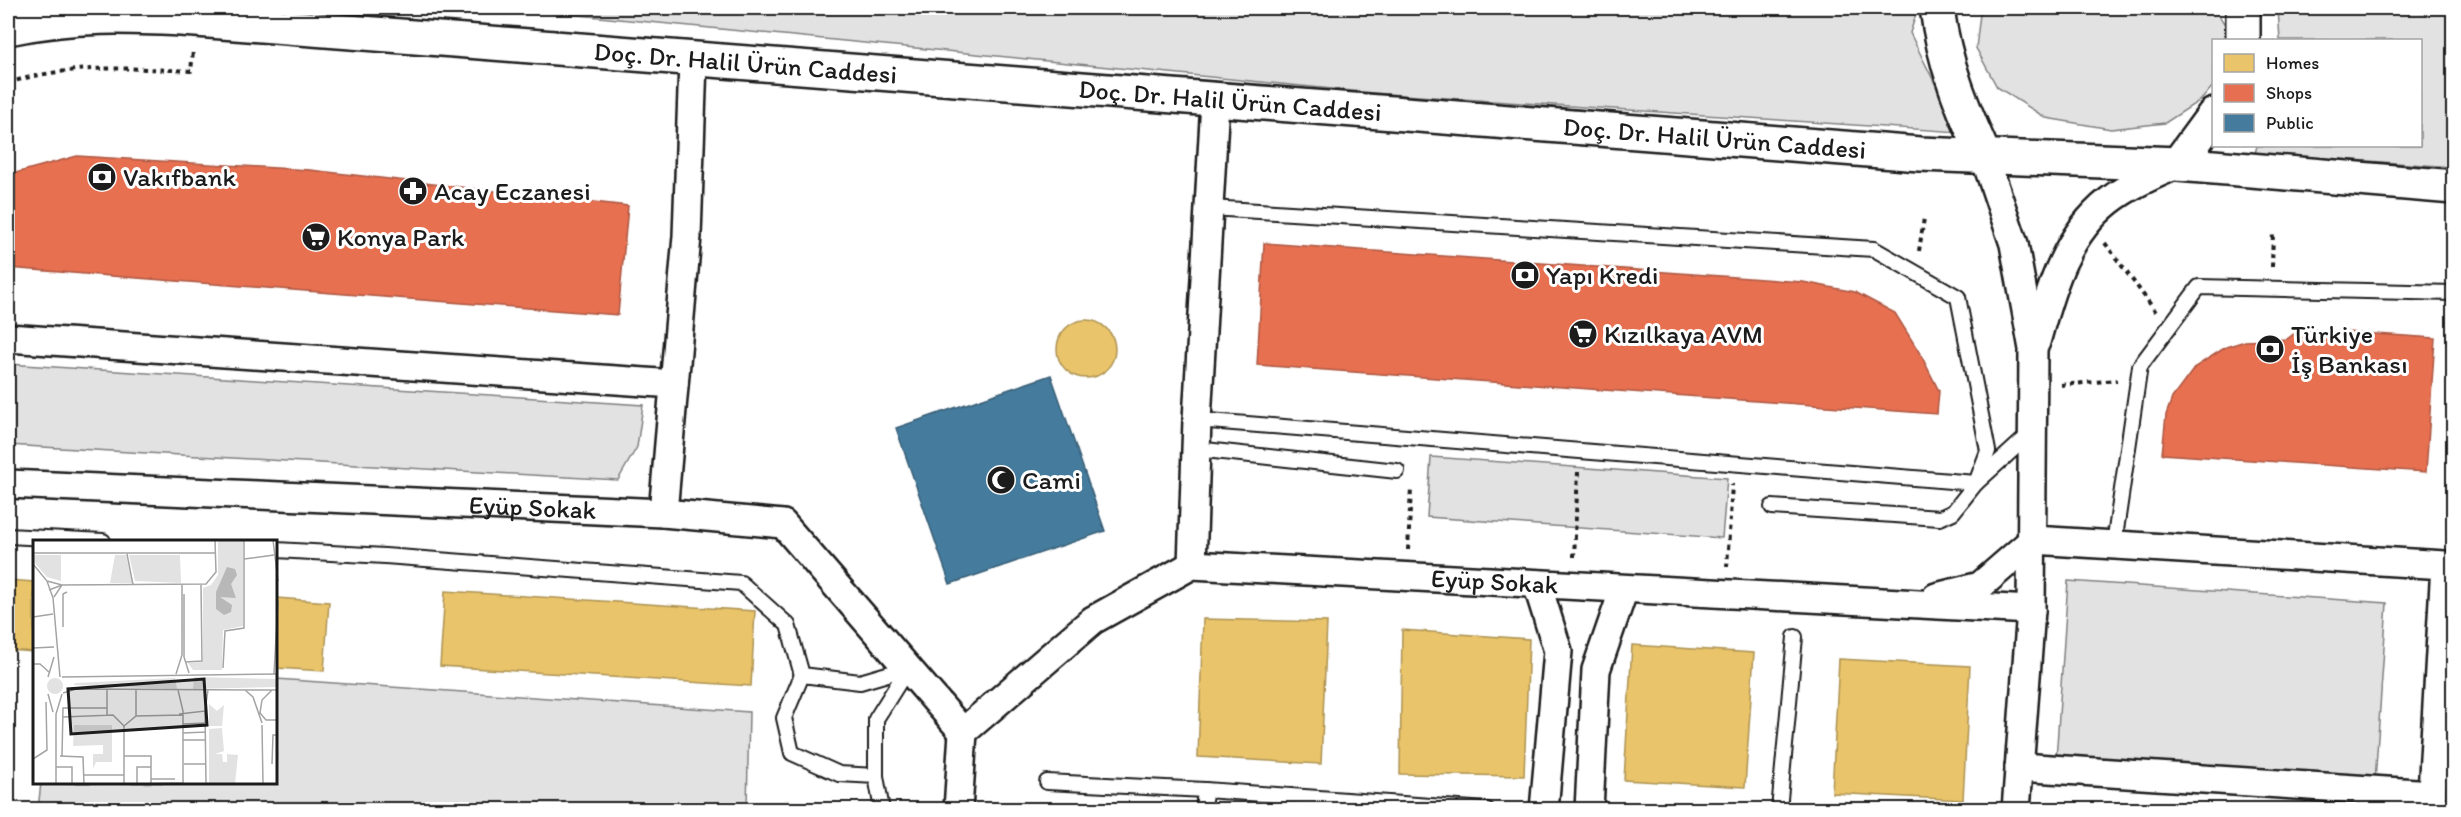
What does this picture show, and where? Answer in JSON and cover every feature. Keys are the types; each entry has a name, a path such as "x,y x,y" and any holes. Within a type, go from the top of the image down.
{"main road":[{"path":"1937,8 1941,42 1953,84 1985,158"},
{"path":"2243,8 2243,39"},
{"path":"8,28 40,21 88,16 205,14"},
{"name":"Doç. Dr. Halil Ürün Caddesi","path":"205,14 265,26 693,61 1985,158 2178,164 2454,187"},
{"path":"2178,164 2212,118"}],"street":[{"path":"663,513 687,236 693,61"},
{"path":"958,810 963,732 1093,621 1192,565 1197,420 1215,100"},
{"path":"1985,158 2014,244 2034,349 2031,610 2016,810"},
{"path":"2034,349 2053,283 2066,251 2088,221 2109,201 2136,184 2178,164"},
{"path":"8,338 674,384"},
{"name":"Eyüp Sokak","path":"8,484 663,513 783,524 963,732"},
{"path":"1910,604 1980,586 2032,540 2449,563 2432,802 2019,767"},
{"name":"Eyüp Sokak","path":"1192,565 1624,590 2031,610"},
{"path":"1537,584 1558,651 1544,810"},
{"path":"1589,810 1596,670 1624,590"}],"lane":[{"path":"1210,208 1874,249 1958,297 1988,451 1976,483"},
{"path":"2114,544 2140,366 2199,287 2454,293"},
{"path":"1197,420 1976,483"},
{"path":"1772,507 1940,518 1953,512 1976,483 2033,431"},
{"path":"1196,449 1397,471"},
{"path":"8,536 84,540"},
{"path":"278,550 741,583 788,625 802,675 784,718 792,753 839,774 876,776"},
{"path":"1779,810 1795,637"},
{"path":"802,675 860,682 908,668"},
{"path":"882,810 876,776 876,719 908,668"},
{"path":"1047,782 1204,790 1487,810"},
{"path":"1203,810 1204,790"}],"path":[{"path":"8,83 44,74 88,68 191,71 205,14"},
{"path":"1916,273 1924,218"},
{"path":"2088,221 2168,329"},
{"path":"2271,289 2273,232"},
{"path":"2034,387 2138,379"},
{"path":"1573,587 1579,450"},
{"path":"1726,595 1733,463"},
{"path":"1406,577 1411,484"}],"shaded area":[{"path":"507,8 1918,8 1910,33 1959,132 1373,93"},
{"path":"1985,8 2214,8 2228,29 2228,39 2212,39 2212,87 2202,99 2165,123 2111,129 2046,118 1997,87 1976,48 1980,14"},
{"path":"2278,8 2453,8 2453,167 2255,153 2257,147 2422,147 2422,39 2280,39"},
{"path":"8,364 643,405 637,447 618,480 8,445"},
{"path":"1431,457 1727,478 1722,538 1427,517"},
{"path":"2068,581 2387,603 2375,782 2056,760"},
{"path":"278,679 749,712 747,809 38,809 41,784 278,784"}],"building: Homes":[{"path":"1086,320 1102,325 1110,333 1115,349 1110,365 1102,373 1086,378 1070,373 1062,365 1057,349 1062,333 1070,325"},
{"path":"8,580 33,582 33,652 8,650"},
{"path":"445,591 755,611 751,686 440,666"},
{"path":"278,598 329,602 324,671 278,668"},
{"path":"1203,619 1327,622 1321,764 1198,757"},
{"path":"1402,630 1529,639 1524,776 1400,774"},
{"path":"1632,645 1754,653 1745,787 1624,780"},
{"path":"1839,659 1970,666 1963,800 1832,793"},
{"path":"786,801 839,804 839,810 785,810"}],"building: Shops":[{"name":"Konya Park","path":"77,156 310,170 628,206 618,315 8,268 8,175"},
{"name":"Kızılkaya AVM","path":"1264,243 1803,282 1855,292 1895,313 1921,355 1939,391 1937,414 1257,365"},
{"path":"2300,329 2435,338 2426,472 2162,454 2166,415 2172,398 2195,367 2226,347 2245,341 2287,339"}],"building: Public":[{"name":"Cami","path":"1051,375 1105,531 950,584 896,428"}],"place":[{"name":"Vakıfbank","path":"102,177"},
{"name":"Acay Eczanesi","path":"413,191"},
{"name":"Konya Park","path":"316,237"},
{"name":"Yapı Kredi","path":"1525,275"},
{"name":"Kızılkaya AVM","path":"1583,334"},
{"name":"Türkiye İş Bankası","path":"2270,349"},
{"name":"Cami","path":"1001,480"}]}
